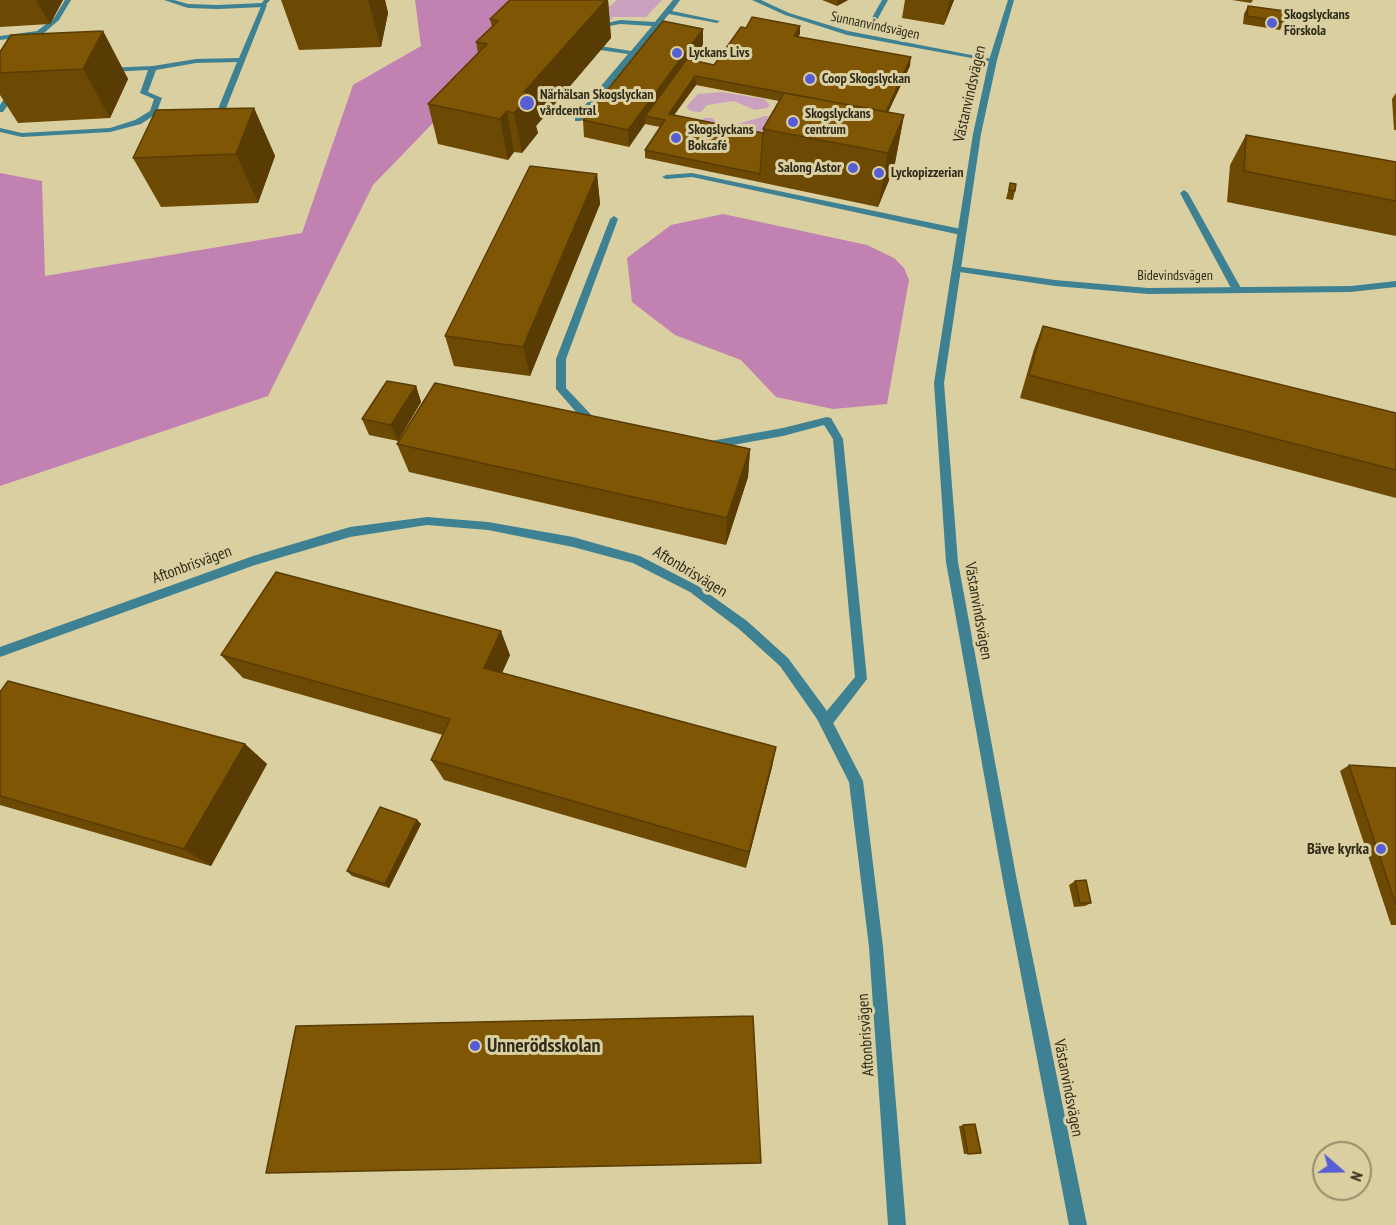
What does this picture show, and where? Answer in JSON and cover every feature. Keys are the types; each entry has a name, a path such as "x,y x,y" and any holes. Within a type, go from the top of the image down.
{"street":[{"path":"0,38 39,33 57,19 68,0"},
{"path":"167,0 188,6 266,3 213,133"},
{"path":"579,119 676,0"},
{"name":"Sunnanvindsvägen","path":"755,0 795,17 847,33 993,60"},
{"path":"869,30 885,0"},
{"name":"Västanvindsvägen","path":"1011,0 993,60 979,124 939,383 952,562 1010,880 1078,1225"},
{"path":"667,12 717,21"},
{"path":"587,33 597,26 615,23 656,24"},
{"path":"39,33 51,39 48,48"},
{"path":"603,48 633,53"},
{"path":"96,71 153,68 196,61 242,60"},
{"path":"0,130 22,135 79,133 110,130 138,122 153,112 158,98 144,93 153,68"},
{"path":"0,110 11,92 20,84"},
{"path":"666,177 692,175 961,232"},
{"path":"1184,193 1237,290"},
{"path":"602,427 592,424 561,389 561,359 614,219"},
{"name":"Bidevindsvägen","path":"956,269 1055,283 1148,291 1350,289 1396,285"},
{"path":"690,445 700,447 783,432 827,421 838,439 861,679 826,722"},
{"name":"Aftonbrisvägen","path":"0,652 253,561 351,532 427,521 488,526 573,542 636,560 694,589 743,625 784,662 826,722 856,781 876,947 897,1225"}],"shaded area":[{"path":"415,0 597,0 493,61 373,185 268,396 0,486 0,173 42,181 45,276 302,233 353,85 421,46"},
{"path":"617,0 662,0 646,17 613,17 597,35 586,27"},
{"path":"722,92 764,99 770,105 767,108 755,110 734,101 707,105 701,112 691,111 686,107 698,94"},
{"path":"765,116 774,116 767,130 754,136 699,122 704,118 712,118 719,124 731,126"},
{"path":"723,214 867,245 894,258 904,268 909,280 887,404 833,409 776,397 741,360 675,335 632,302 627,258 671,225"}],"building":[{"path":"510,0 606,0 524,92 531,93 514,113 507,111 500,119 428,104 487,44 476,42 498,21 490,19"},
{"path":"1248,6 1285,11 1284,22 1247,16"},
{"path":"752,17 800,26 794,36 911,57 886,112 695,76 669,114 763,133 760,174 645,150 665,120 645,116 687,59 714,65 741,27 746,28"},
{"path":"663,21 703,29 628,130 583,120"},
{"path":"103,31 83,69 0,73 0,52 11,35"},
{"path":"784,93 904,115 888,153 763,129"},
{"path":"254,108 236,154 133,158 156,110"},
{"path":"1246,135 1396,162 1396,201 1244,171"},
{"path":"530,166 597,174 523,347 445,336"},
{"path":"1010,183 1016,184 1015,191 1009,190"},
{"path":"1043,326 1396,413 1396,470 1029,375"},
{"path":"387,381 416,386 391,425 362,419"},
{"path":"435,383 750,449 727,518 397,444"},
{"path":"276,572 501,631 484,668 776,747 749,852 431,760 450,719 221,655"},
{"path":"8,681 245,744 184,849 0,796 0,692"},
{"name":"Bäve kyrka","path":"1349,765 1396,768 1396,905"},
{"path":"380,807 417,820 385,884 347,871"},
{"path":"1086,880 1091,903 1080,903 1075,881"},
{"path":"753,1016 761,1163 266,1173 296,1026"},
{"path":"975,1124 981,1153 968,1154 963,1125"}],"place":[{"name":"Skogslyckans Förskola","path":"1272,23"},
{"name":"Lyckans Livs","path":"677,53"},
{"name":"Coop Skogslyckan","path":"810,79"},
{"name":"Närhälsan Skogslyckan vårdcentral","path":"527,103"},
{"name":"Skogslyckans centrum","path":"793,122"},
{"name":"Skogslyckans Bokcafé","path":"676,138"},
{"name":"Salong Astor","path":"853,168"},
{"name":"Lyckopizzerian","path":"879,173"},
{"name":"Bäve kyrka","path":"1381,849"},
{"name":"Unnerödsskolan","path":"475,1046"}]}
